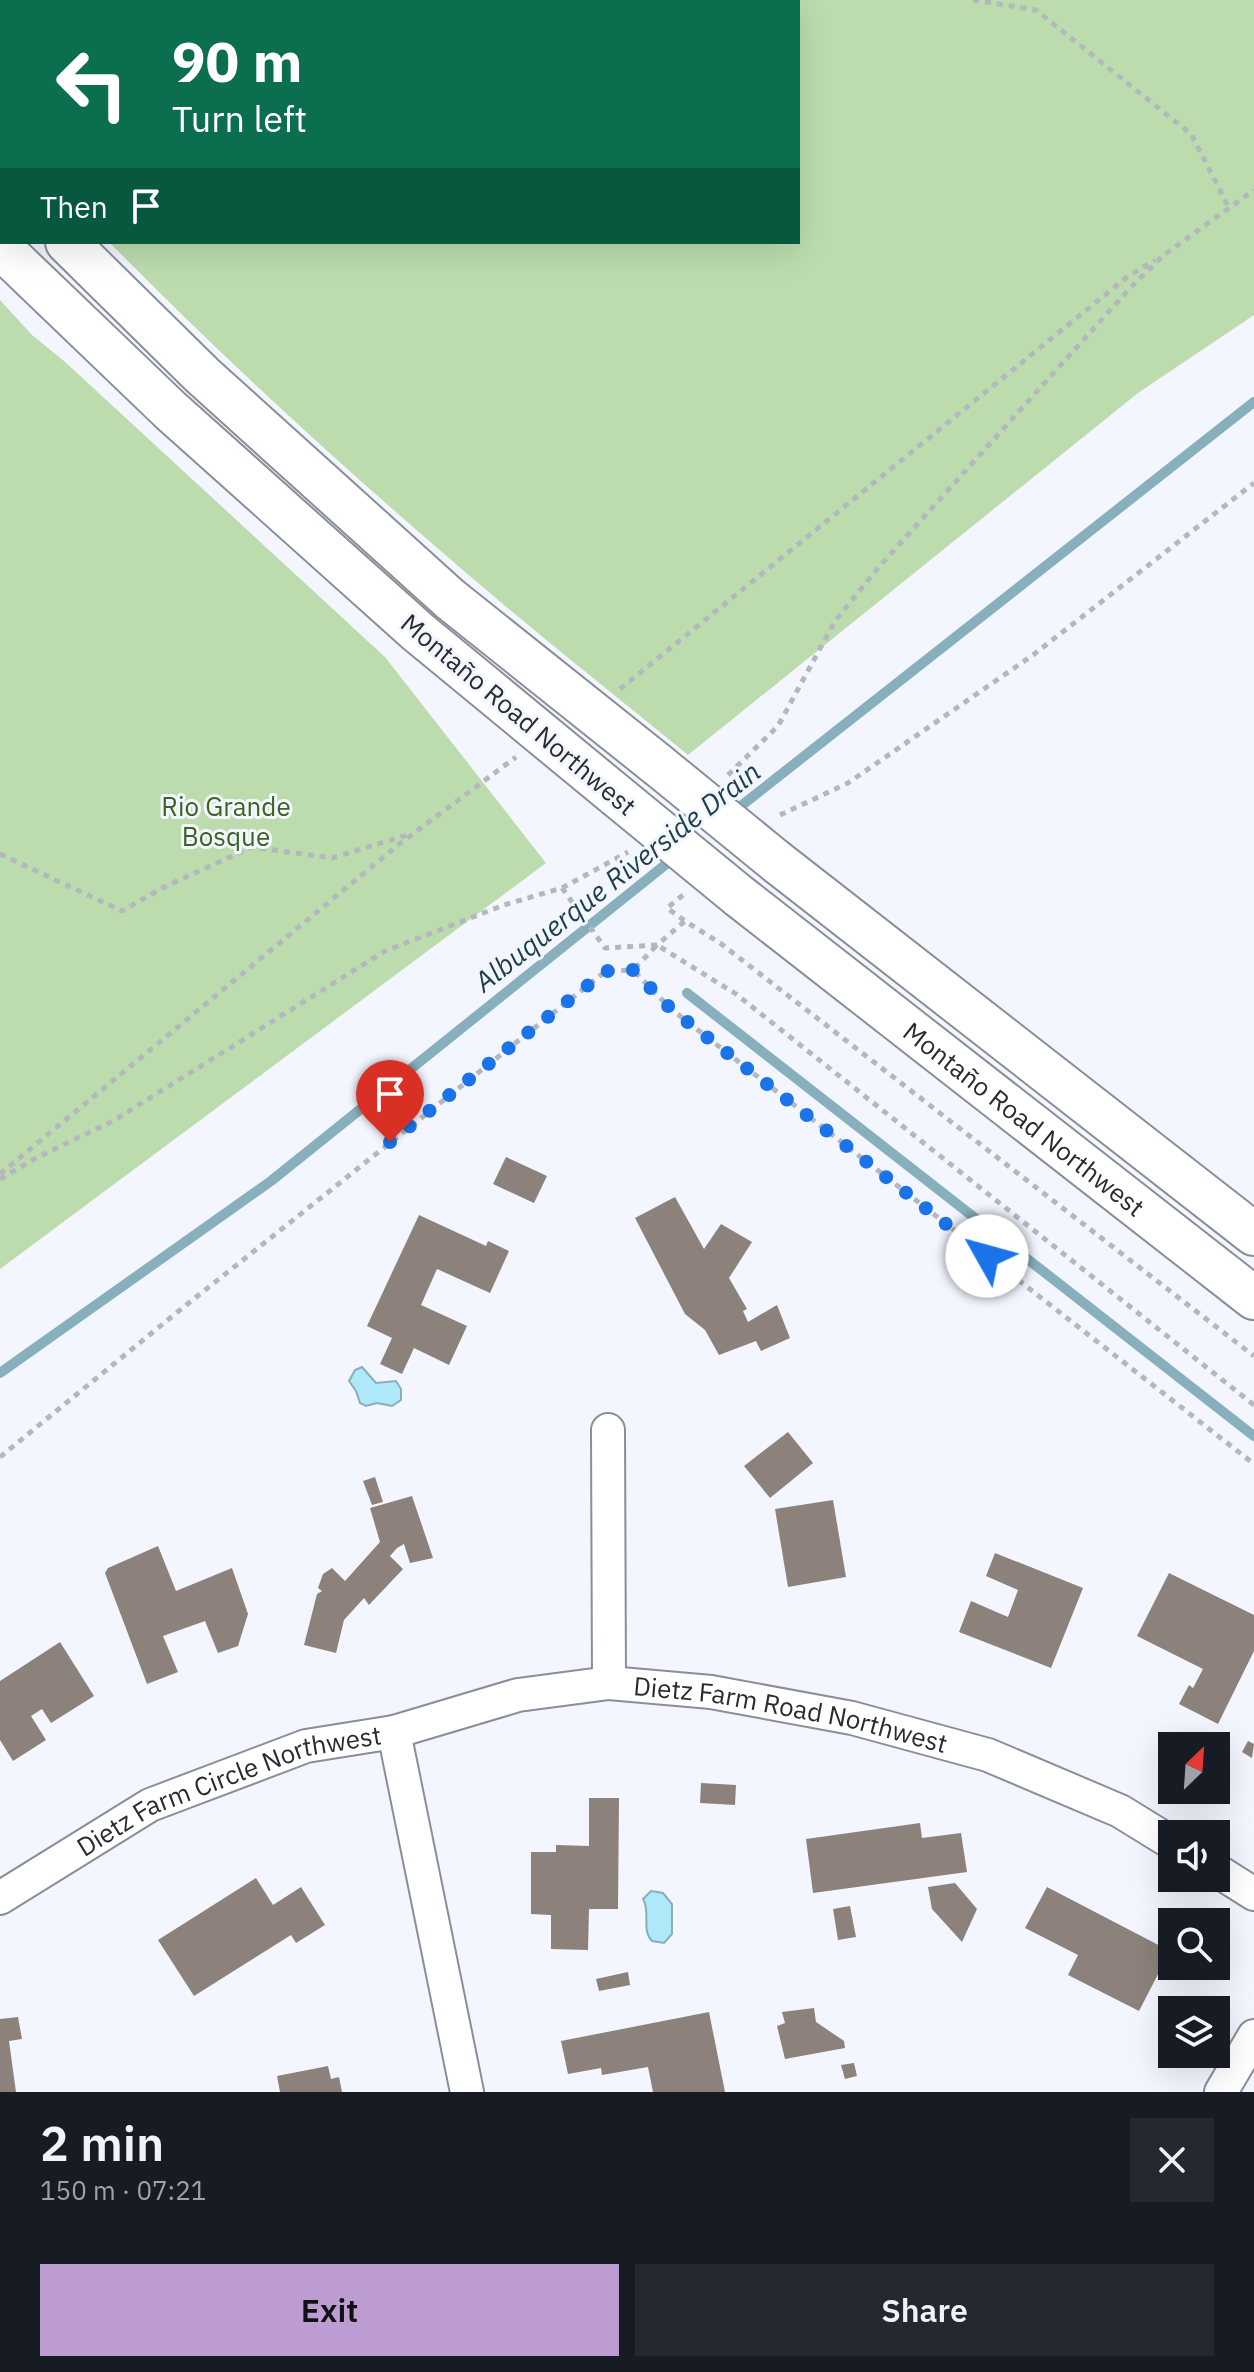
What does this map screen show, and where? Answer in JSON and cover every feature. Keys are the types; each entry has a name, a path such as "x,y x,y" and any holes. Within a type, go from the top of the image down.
{"main road":[{"name":"Montaño Road Northwest","path":"69,244 202,375 450,599 777,862 1254,1234"},
{"name":"Montaño Road Northwest","path":"0,247 170,410 418,632 739,896 1254,1298"}],"street":[{"path":"608,1430 609,1683"},
{"name":"Dietz Farm Road Northwest","path":"394,1732 518,1695 609,1683 711,1692 852,1718 988,1755 1120,1811 1158,1834"},
{"name":"Dietz Farm Circle Northwest","path":"0,1898 150,1805 306,1746 394,1732 467,2092"},
{"path":"1230,1879 1254,1894"},
{"path":"1221,2092 1254,2036"}],"path":[{"path":"973,0 1036,10 1191,134 1229,208"},
{"path":"592,714 1115,287 1164,255"},
{"path":"779,815 848,783 1033,655 1254,483"},
{"path":"0,1174 416,832 522,753"},
{"path":"0,854 122,911 164,887 252,847 332,858 416,832"},
{"path":"562,888 605,948 657,945 736,994 1254,1405"},
{"path":"689,890 667,908 720,943 1254,1356"},
{"path":"0,1457 606,971 633,970 685,921"},
{"path":"633,970 671,1009 1254,1464"}],"green space":[{"path":"800,0 1254,0 1254,315 1138,393 688,755 464,571 283,410 111,244 800,244"},
{"name":"Rio Grande Bosque","path":"0,300 32,335 385,657 546,863 0,1269"}],"water":[{"path":"362,1367 376,1383 396,1381 401,1389 401,1400 392,1406 377,1403 366,1406 360,1403 349,1381 355,1370"},
{"path":"651,1891 663,1893 672,1904 672,1934 664,1943 652,1941 647,1932 643,1899"}],"building":[{"path":"506,1157 547,1176 534,1203 493,1184"},
{"path":"675,1197 704,1249 721,1224 752,1242 729,1278 747,1309 743,1311 748,1322 777,1305 790,1338 761,1351 756,1341 719,1355 705,1330 685,1314 635,1218"},
{"path":"419,1215 486,1246 488,1241 509,1251 490,1293 437,1269 421,1305 467,1326 449,1365 414,1348 402,1374 380,1364 392,1338 367,1326"},
{"path":"788,1432 813,1463 770,1498 744,1466"},
{"path":"375,1477 383,1502 372,1505 363,1481"},
{"path":"412,1496 433,1558 410,1563 404,1544 397,1548 390,1556 403,1569 369,1605 364,1598 344,1620 336,1653 304,1645 317,1594 322,1591 318,1588 323,1574 332,1568 345,1581 380,1542 370,1508"},
{"path":"833,1500 846,1577 788,1587 775,1509"},
{"path":"158,1546 176,1591 232,1568 248,1614 238,1646 218,1653 205,1621 163,1636 178,1672 147,1684 105,1573 108,1568"},
{"path":"995,1553 1083,1588 1051,1668 959,1632 971,1601 1008,1617 1018,1590 986,1576"},
{"path":"1169,1573 1254,1615 1254,1651 1218,1724 1179,1704 1189,1685 1193,1688 1203,1669 1137,1636"},
{"path":"60,1642 94,1696 51,1723 42,1709 31,1716 46,1740 13,1761 0,1740 0,1681"},
{"path":"1248,1741 1254,1744 1252,1758 1242,1752"},
{"path":"701,1783 736,1785 735,1805 700,1803"},
{"path":"589,1798 619,1798 618,1909 589,1909 588,1950 551,1949 551,1915 531,1914 531,1852 556,1852 556,1845 589,1846"},
{"path":"920,1823 922,1838 961,1833 967,1872 813,1893 806,1839"},
{"path":"256,1878 273,1905 301,1887 325,1925 296,1943 291,1935 194,1996 158,1940"},
{"path":"955,1883 977,1909 962,1942 932,1909 928,1887"},
{"path":"1047,1887 1158,1945 1158,1974 1139,2011 1068,1975 1078,1955 1025,1928"},
{"path":"850,1906 856,1937 838,1940 833,1909"},
{"path":"628,1972 630,1985 599,1991 596,1979"},
{"path":"814,2008 816,2022 844,2041 845,2048 785,2059 777,2026 785,2023 782,2012"},
{"path":"709,2012 725,2092 653,2092 648,2067 602,2075 601,2068 568,2074 561,2041"},
{"path":"18,2017 22,2039 9,2041 16,2092 0,2092 0,2019"},
{"path":"854,2063 857,2076 845,2079 841,2065"},
{"path":"328,2066 331,2079 339,2077 342,2092 280,2092 277,2076"}],"waterway":[{"name":"Albuquerque Riverside Drain","path":"732,813 1254,402"},
{"name":"Albuquerque Riverside Drain","path":"0,1373 271,1181 675,857"},
{"path":"687,993 1254,1436"}],"route":[{"path":"390,1142 606,971 633,970 671,1009 987,1256"}]}
